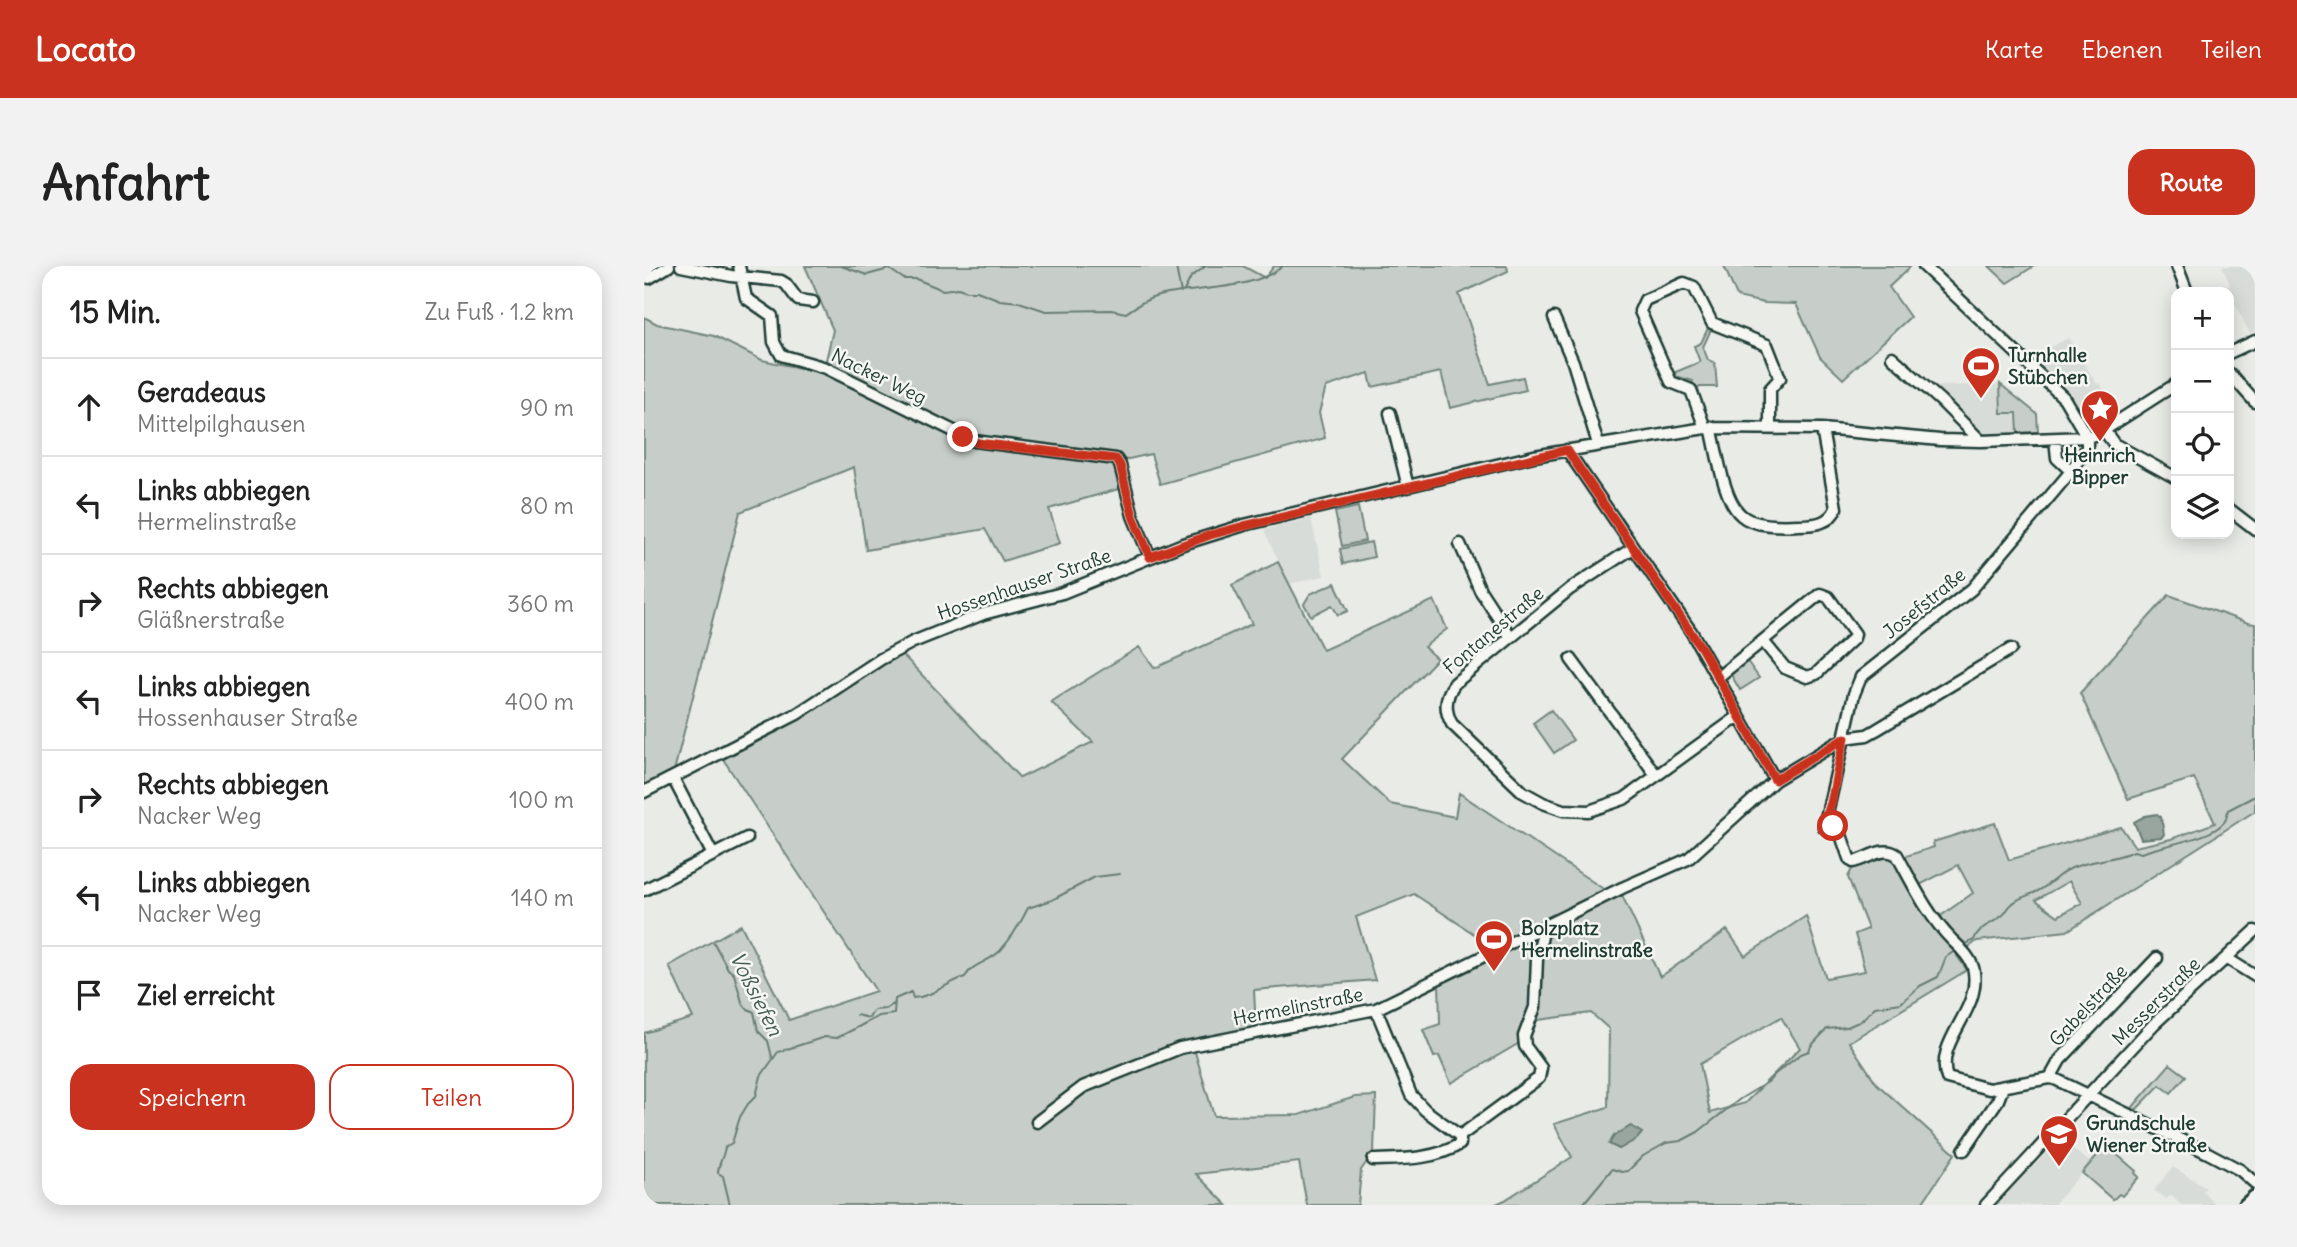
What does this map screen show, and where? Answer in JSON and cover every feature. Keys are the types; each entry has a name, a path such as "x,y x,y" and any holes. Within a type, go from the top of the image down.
{"main road":[{"path":"2246,1205 2255,1197"}],"street":[{"path":"649,278 669,266"},
{"path":"681,266 740,271 783,282 798,300 813,302"},
{"path":"1924,266 2064,398 2087,437"},
{"path":"2177,266 2185,287"},
{"name":"Nacker Weg","path":"740,271 746,298 772,316 775,346 784,356 833,371 974,441 1116,459 1120,465 1133,516 1150,557"},
{"path":"1770,427 1770,389 1780,379 1767,345 1712,323 1694,287 1684,283 1645,300 1640,311 1671,382 1691,390 1708,428 1726,487 1737,511 1748,519 1778,526 1819,524 1834,513 1836,508 1822,429"},
{"path":"1555,318 1573,362 1598,443"},
{"path":"2234,351 2255,341"},
{"path":"1892,358 1941,401 1981,442"},
{"path":"2234,379 2255,402"},
{"name":"Hossenhauser Straße","path":"644,792 797,714 881,659 913,642 983,614 1062,593 1150,557 1233,528 1598,443 1708,428 1822,429 1981,442 2087,437 2104,430 2171,387"},
{"path":"1390,413 1408,487"},
{"path":"2104,430 2114,444 2172,476"},
{"name":"Josefstraße","path":"2003,1087 1989,1089 1947,1078 1944,1059 1947,1046 1968,1011 1974,982 1973,967 1960,948 1933,920 1894,852 1882,852 1853,862 1849,858 1839,829 1833,826 1824,827 1854,694 1861,677 1972,589 2071,471 2085,452 2087,437"},
{"path":"2055,439 2057,458 2071,471"},
{"path":"1567,450 1689,630 1775,780"},
{"path":"2234,513 2255,529"},
{"path":"1460,544 1480,590 1510,636"},
{"name":"Fontanestraße","path":"1633,548 1570,589 1455,682 1447,697 1447,709 1452,724 1523,792 1543,803 1578,811 1604,807 1624,799 1739,716"},
{"path":"1717,678 1817,596 1823,594 1855,634 1820,671 1807,677 1785,668 1763,641"},
{"name":"Hermelinstraße","path":"1037,1122 1083,1087 1180,1048 1376,1009 1622,888 1688,859 1775,780 1845,738 1867,735 2011,649"},
{"path":"1571,659 1656,775"},
{"path":"673,778 713,855"},
{"path":"644,890 747,838"},
{"path":"1460,1136 1539,1079 1541,1069 1525,1046 1524,1036 1535,1007 1537,959 1544,927"},
{"path":"2226,958 2255,931"},
{"name":"Gabelstraße","path":"2050,1079 2060,1060 2157,958"},
{"name":"Messerstraße","path":"1986,1205 2154,1024 2226,958 2255,976"},
{"path":"1376,1009 1411,1095 1425,1110 1460,1136"},
{"path":"1964,1150 1998,1100 2003,1087 2050,1079 2089,1095 2240,1170 2255,1183"},
{"path":"1373,1160 1444,1153 1460,1144 1460,1136"}],"shaded area":[{"path":"805,266 1243,266 1265,278 1274,266 1507,266 1508,271 1459,294 1490,384 1523,377 1526,390 1450,408 1441,372 1372,387 1369,373 1326,387 1319,413 1325,438 1160,484 1151,454 1124,460 1129,486 1049,509 1060,543 1003,561 985,529 866,550 854,467 740,512 674,771 644,786 644,317 657,324 714,336 762,360 823,373 833,330"},
{"path":"1724,266 1911,266 1889,287 1910,317 1843,379 1820,357 1796,304 1764,303 1737,297"},
{"path":"1989,266 2034,266 2007,283"},
{"path":"2222,266 2255,266 2255,332 2250,334 2234,301 2234,287 2227,287 2230,285"},
{"path":"1709,326 1712,327 1703,347 1708,360 1715,363 1717,387 1691,387 1693,381 1679,377 1677,381 1671,374 1700,362 1694,346 1701,343"},
{"path":"2068,338 2118,411 2093,427 2085,425 2056,380 2051,381 2036,359 2045,350"},
{"path":"2000,384 2037,414 2038,432 1980,434 1936,391 1939,386"},
{"path":"2000,384 2037,414 2038,432 2018,433 2017,413 2001,413"},
{"path":"1358,507 1365,541 1342,546 1335,512"},
{"path":"1311,518 1324,576 1289,584 1264,530"},
{"path":"1371,542 1374,557 1343,564 1340,549"},
{"path":"1278,562 1323,650 1434,600 1447,629 1424,647 1437,659 1342,759 1390,804 1455,817 1459,793 1608,892 1494,947 1414,894 1356,917 1375,980 1254,990 1256,1028 1192,1042 1214,1116 1299,1115 1355,1097 1376,1096 1374,1152 1361,1170 1358,1205 1307,1205 1299,1162 1196,1174 1227,1205 644,1205 644,1033 693,1018 669,966 741,925 789,1020 876,991 723,759 781,730 901,653 1020,778 1093,742 1051,702 1139,647 1155,668 1252,624 1232,585"},
{"path":"1335,583 1348,611 1338,615 1332,605 1311,616 1304,604 1310,594"},
{"path":"2169,595 2255,624 2255,811 2067,931 1977,941 1957,956 1967,970 1849,1042 1877,1084 1955,1154 1921,1205 1494,1205 1572,1157 1554,1124 1608,1107 1609,1029 1591,1013 1531,1021 1521,1042 1451,1083 1439,1056 1434,1057 1423,1030 1440,1024 1439,981 1621,893 1660,977 1727,930 1745,956 1806,916 1826,978 1865,971 1855,934 1868,929 1848,877 1853,867 1887,855 1897,863 1932,922 1973,893 1958,865 1918,886 1903,857 1934,847 1933,842 1995,823 2009,860 2121,827 2135,847 2171,839 2215,823 2194,778 2128,799 2080,693","holes":["2069,881 2082,903 2058,916 2036,900","1781,1017 1800,1048 1745,1103 1710,1113 1700,1064"]},
{"path":"1747,661 1759,678 1740,690 1730,673"},
{"path":"1551,710 1573,740 1554,753 1533,723"},
{"path":"2157,814 2161,817 2164,834 2162,837 2141,839 2134,822"},
{"path":"2170,1064 2186,1076 2171,1093 2160,1085 2136,1110 2132,1108"},
{"path":"1631,1126 1642,1133 1637,1139 1619,1149 1609,1144 1614,1136"},
{"name":"Grundschule Wiener Straße","path":"2059,1139 2091,1163 2055,1203 2057,1205 1997,1205"},
{"path":"2106,1145 2136,1171 2139,1177 2122,1196 2119,1194 2112,1199 2082,1173"},
{"path":"2173,1167 2206,1187 2203,1191 2216,1205 2181,1205 2171,1195 2166,1199 2154,1190"}],"waterway":[{"path":"841,266 867,275 889,269 904,279 916,279 943,290 958,288 977,291 1000,300 1019,302 1046,311 1111,310 1126,313 1155,297 1239,284 1270,274 1283,266"},
{"path":"1173,266 1176,267 1181,293"},
{"path":"1184,291 1191,277 1206,266"},
{"path":"1964,945 1974,940 1979,932 2002,916 2015,902 2041,889 2071,868 2198,837 2219,827 2226,820 2228,810 2255,796"},
{"path":"730,1205 723,1176 718,1173 719,1166 725,1147 732,1143 740,1117 756,1096 761,1076 778,1052 825,1037 837,1038 879,1016 894,1014 895,999 911,992 913,998 933,992 965,977 973,968 995,955 1012,936 1028,908 1052,900 1095,877 1120,874"},
{"name":"Voßsiefen","path":"714,943 728,969 734,974 742,1002 754,1012 758,1031 768,1041 772,1057"},
{"path":"1578,1205 1583,1204 1612,1169 1628,1171 1643,1156 1666,1143 1681,1141 1698,1132 1740,1099 1768,1082 1801,1054 1809,1051 1827,1029 1847,1027 1861,1021 1875,1007 1901,1003 1920,986 1938,977 1946,957 1956,950"},
{"path":"856,1015 869,1018 874,1010 886,1009 895,1003"}],"place":[{"name":"Turnhalle Stübchen","path":"1981,400"},
{"name":"Heinrich Bipper","path":"2100,443"},
{"name":"Bolzplatz Hermelinstraße","path":"1494,973"},
{"name":"Grundschule Wiener Straße","path":"2059,1168"}],"route":[{"path":"963,437 978,443 1116,459 1120,465 1133,516 1150,557 1210,535 1244,526 1567,450 1702,649 1775,780 1845,738 1824,827 1833,826"}]}
